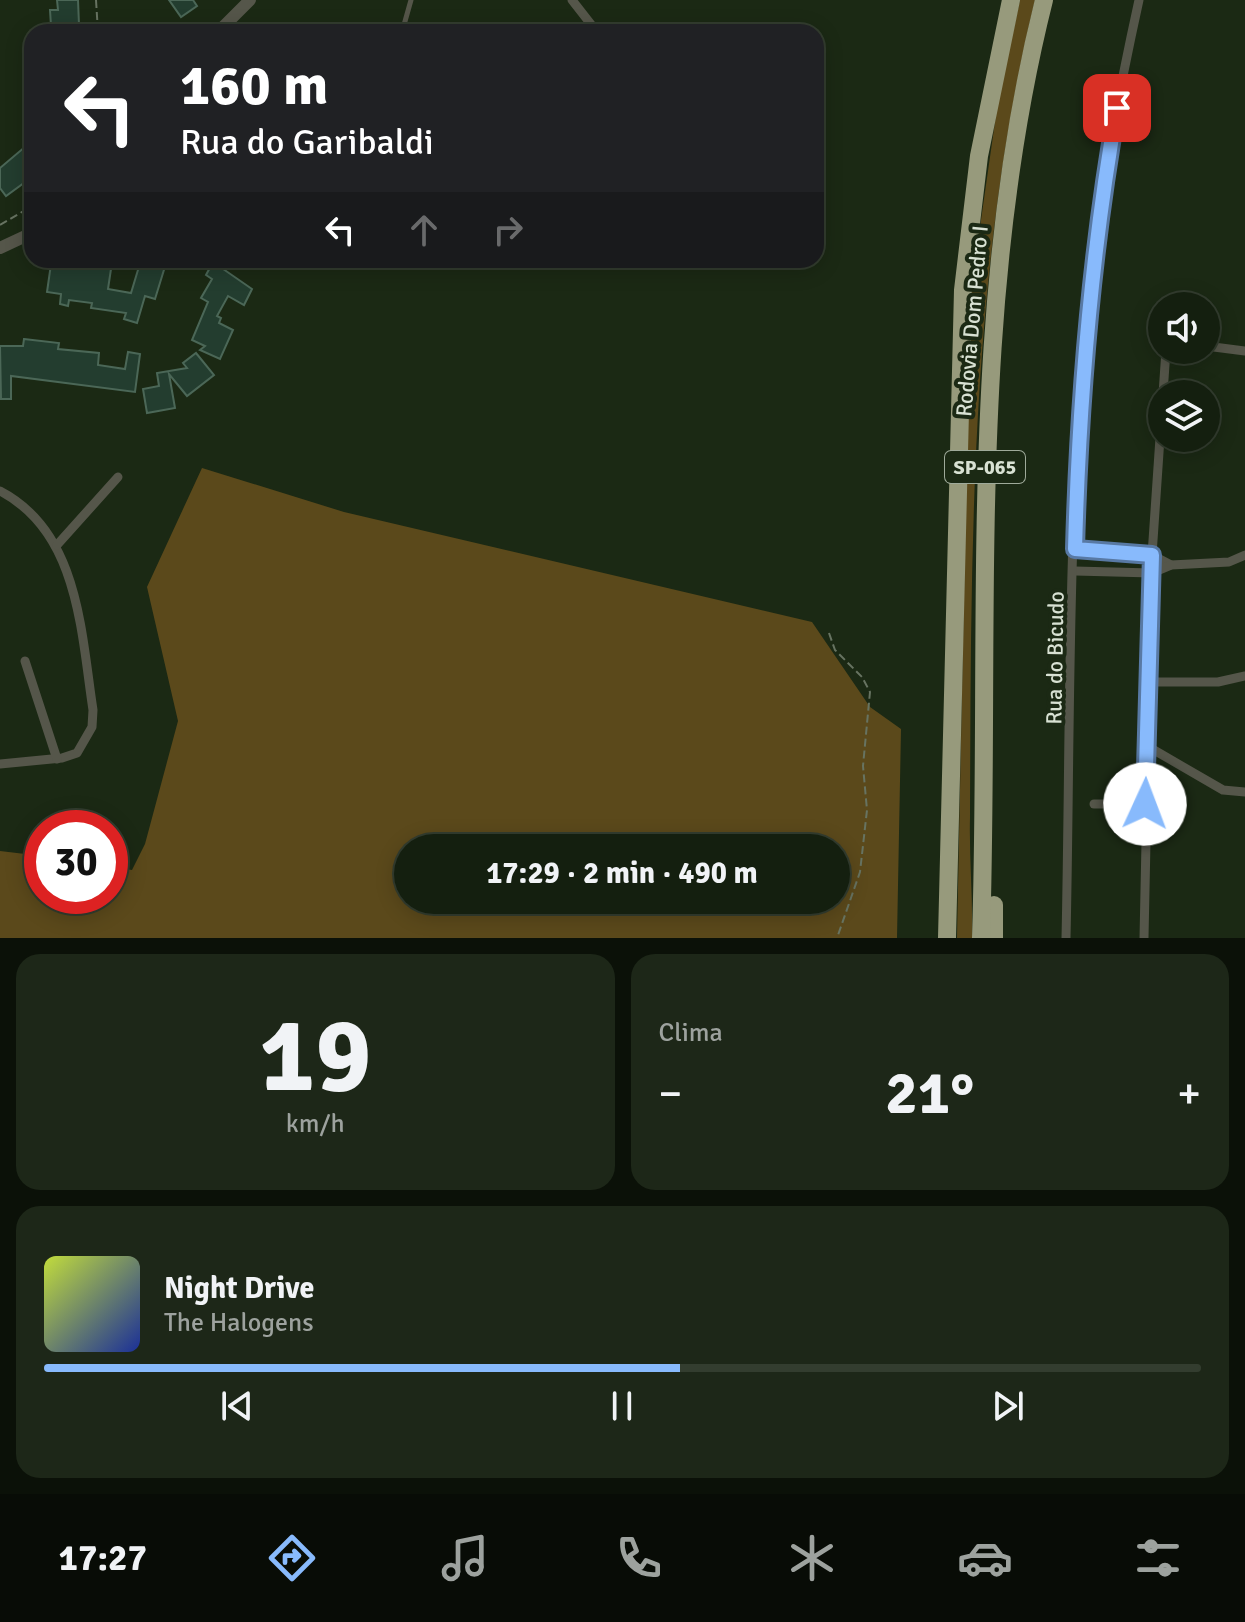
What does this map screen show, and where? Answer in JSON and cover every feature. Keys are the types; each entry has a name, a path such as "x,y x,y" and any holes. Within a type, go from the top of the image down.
{"highway":[{"name":"Rodovia Dom Pedro I","path":"947,938 963,290 979,156 1011,0"},
{"name":"Rodovia Dom Pedro I","path":"981,938 984,508 992,331 1016,145 1044,0"},
{"path":"982,729 994,868 994,938"},
{"path":"941,938 949,828"}],"street":[{"path":"226,24 250,0"},
{"path":"572,0 591,24"},
{"name":"Rua do Bicudo","path":"1066,938 1079,434 1093,262 1112,138 1139,0"},
{"path":"0,248 24,237"},
{"path":"1220,348 1245,351"},
{"path":"1144,938 1152,555 1165,364"},
{"path":"57,545 118,477"},
{"path":"0,491 29,511 57,545 73,594 93,710 92,727 82,747 71,756 0,764"},
{"path":"1075,549 1152,555 1171,565"},
{"path":"1075,571 1152,573 1171,565 1229,562 1245,555"},
{"path":"25,661 57,759"},
{"path":"1149,682 1218,682 1245,676"},
{"path":"1147,746 1223,790 1245,792"},
{"path":"1094,804 1145,804"}],"lane":[{"path":"404,24 411,0"}],"path":[{"path":"96,0 98,24"},
{"path":"0,225 24,211"},
{"path":"829,633 835,650 862,677 870,692 863,766 867,810 860,872 837,938"}],"shaded area":[{"path":"1020,0 1035,0 1014,100 986,303 978,406 971,612 972,938 957,938 970,297 998,101"},
{"path":"202,468 344,512 812,622 870,707 901,729 897,938 0,938 0,851 24,854 24,914 128,914 128,869 132,870 145,844 178,721 147,587"}],"building":[{"path":"57,0 78,0 79,24 51,24 50,10 58,10"},
{"path":"169,0 193,0 197,6 181,17"},
{"path":"24,148 24,183 6,196 0,188 0,168"},
{"path":"50,268 111,269 108,289 131,293 139,268 165,268 155,299 145,296 137,323 124,319 126,313 91,308 92,303 69,300 68,306 60,304 61,294 47,292"},
{"path":"210,268 222,268 252,289 244,305 228,296 217,316 221,318 219,323 233,330 220,359 200,350 205,346 192,340 208,302 201,298 212,279 206,275"},
{"path":"24,339 59,343 58,349 99,353 98,365 125,369 128,352 140,354 135,392 11,376 11,399 1,399 0,346 23,346"},
{"path":"196,353 214,375 187,396 169,374 175,408 147,413 143,389 159,386 157,373 187,368 183,363"}],"route":[{"path":"1117,108 1090,287 1079,434 1075,549 1152,555 1145,804"}]}
